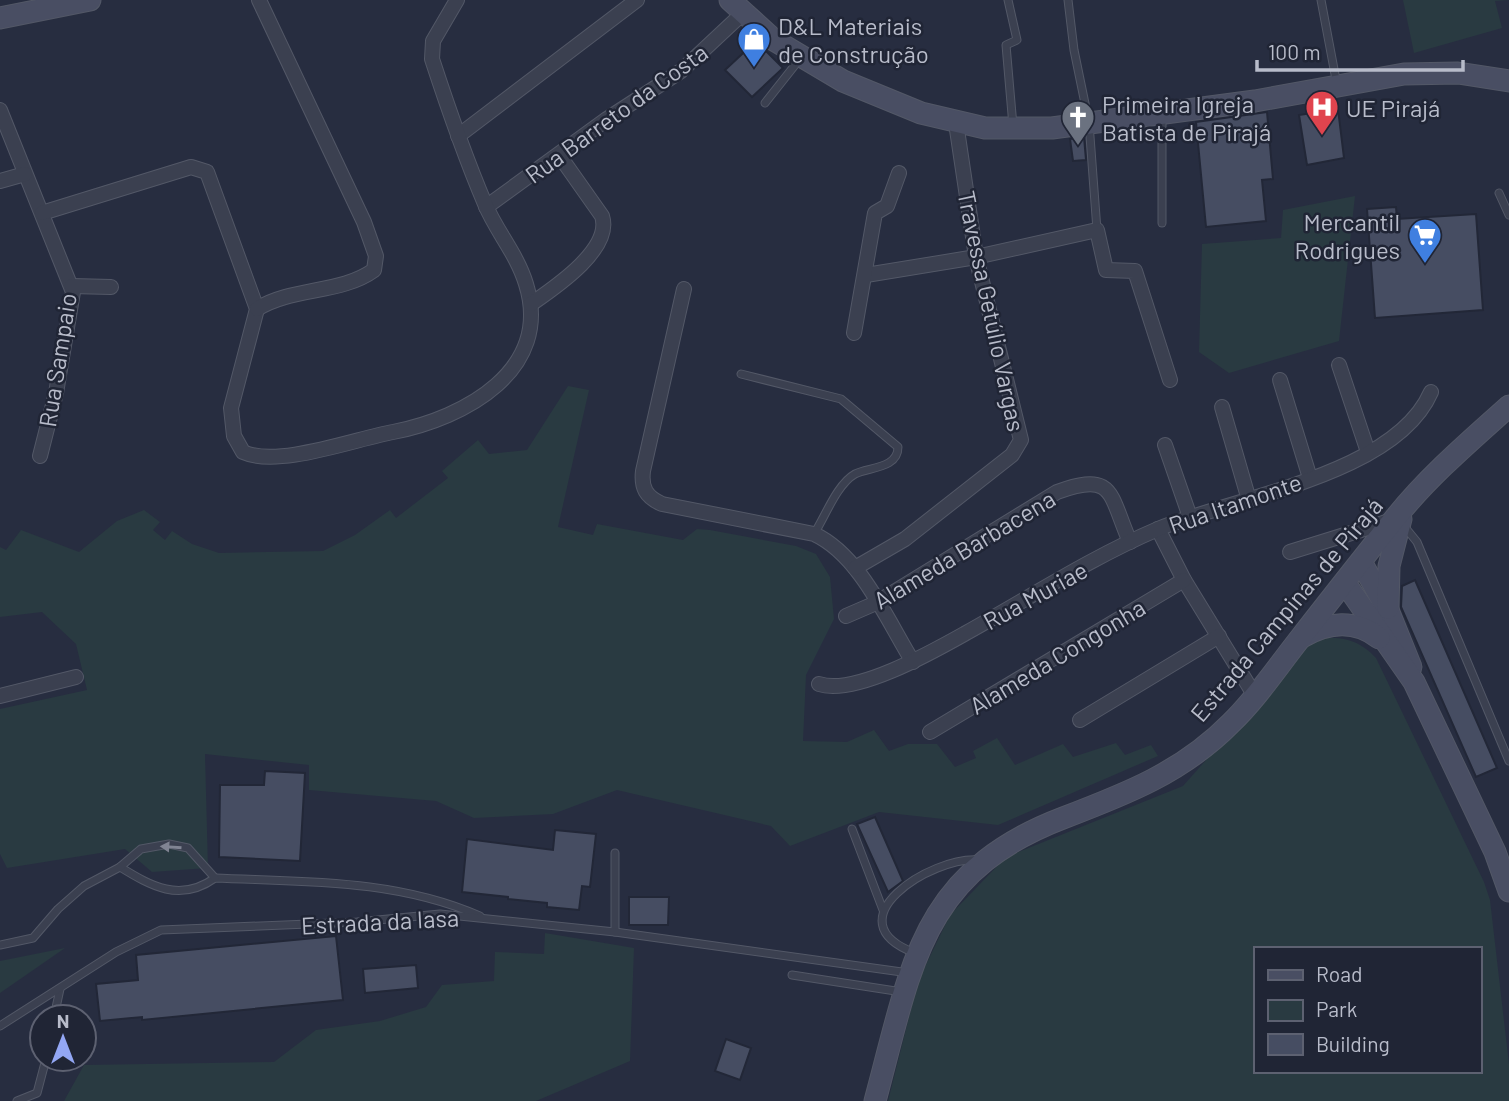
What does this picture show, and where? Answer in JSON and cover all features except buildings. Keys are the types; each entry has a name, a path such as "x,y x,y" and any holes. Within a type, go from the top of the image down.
{"main road":[{"path":"0,18 90,0"},
{"path":"736,7 801,58 843,81 898,105 956,123 1014,130 1255,101 1430,72 1509,81"},
{"name":"Estrada Campinas de Pirajá","path":"875,1101 910,973 941,905 984,861 1024,834 1136,790 1174,770 1211,742 1255,696 1400,516 1509,406"},
{"path":"1388,610 1389,566 1400,516"},
{"path":"1361,562 1388,610 1411,664 1414,682"},
{"path":"1345,583 1414,682 1495,852 1509,891"},
{"path":"1299,639 1325,627 1360,625 1390,650"}],"street":[{"path":"257,309 285,296 367,275 374,270 376,262 364,222 259,0"},
{"path":"42,213 191,167 204,169 211,178 257,309 233,392 231,423 234,436 243,452 262,457 293,454 404,430 473,404 493,390 528,342 531,304 526,282 510,247 486,207 430,53 433,41 457,0"},
{"path":"458,136 637,0"},
{"name":"Rua Barreto da Costa","path":"486,207 607,119 681,71 736,7"},
{"name":"Rua Sampaio","path":"0,110 72,286 73,298 40,456"},
{"name":"Travessa Getúlio Vargas","path":"855,569 905,539 1012,455 1021,440 976,257 956,123"},
{"path":"531,304 572,275 593,250 604,226 602,216 559,155"},
{"path":"854,333 875,213 887,206 899,173"},
{"path":"0,181 25,174"},
{"path":"866,275 976,257 1097,230 1106,270 1135,271 1170,380"},
{"path":"72,286 111,287"},
{"path":"684,289 643,471 646,493 662,504 814,534 848,556 913,662"},
{"path":"1339,365 1368,452"},
{"path":"1280,380 1310,478"},
{"name":"Rua Itamonte","path":"1255,696 1184,580 1158,529 1342,467 1412,422 1431,392"},
{"path":"1222,407 1249,500"},
{"path":"1165,444 1190,517"},
{"name":"Alameda Barbacena","path":"846,616 877,603 1057,492 1083,482 1098,483 1108,492 1130,542"},
{"path":"1290,552 1400,516"},
{"name":"Rua Muriae","path":"819,684 837,687 913,662 1158,529"},
{"name":"Alameda Congonha","path":"930,732 1184,580"},
{"path":"1080,720 1219,636"},
{"path":"0,696 76,677"}],"lane":[{"path":"1008,0 1017,40 1006,45 1014,130"},
{"path":"1068,0 1089,123 1097,230"},
{"path":"1321,0 1337,86"},
{"path":"765,103 801,58"},
{"path":"1162,112 1162,223"},
{"path":"1499,193 1509,215"},
{"path":"741,374 841,399 898,447 896,456 880,468 861,472 848,480 814,534"},
{"path":"1400,516 1417,542 1509,761"},
{"path":"792,975 910,973 883,927 883,910 852,829"},
{"path":"0,945 33,938 58,909 84,886 120,867 141,849 169,844 188,848 215,878"},
{"path":"615,853 615,932"},
{"path":"883,910 900,891 932,870 954,861 984,861"},
{"path":"120,867 152,887 168,890 205,886 215,878 360,884 446,901 486,919"},
{"name":"Estrada da Iasa","path":"0,1026 116,952 161,930 357,922 440,914 615,932 910,973"},
{"path":"57,1003 60,989"},
{"path":"17,1101 37,1093 42,1073"}],"green space":[{"path":"1403,0 1509,0 1495,1 1502,28 1414,53"},
{"path":"1355,196 1339,341 1229,373 1199,352 1202,244 1281,238 1283,210"},
{"path":"568,386 589,390 558,527 593,535 597,524 683,540 697,529 710,530 796,546 816,554 830,577 834,619 806,675 803,741 847,742 874,730 889,751 908,744 937,744 955,767 976,758 973,751 997,738 1015,765 1063,744 1073,757 1116,743 1125,755 1151,745 1158,756 998,825 879,812 790,846 771,826 617,790 553,814 474,818 436,801 309,790 309,765 205,754 208,868 152,872 125,849 7,868 0,854 0,709 87,690 76,644 42,612 0,617 0,547 6,550 21,530 79,552 117,521 144,510 160,522 153,530 165,540 172,531 192,544 219,553 323,551 355,535 390,510 396,518 448,478 442,471 478,440 489,454 527,450"},
{"path":"1322,638 1345,639 1358,644 1376,658 1484,882 1490,900 1509,1064 1509,1101 888,1101 918,981 950,915 1006,857 1183,786 1307,646"},
{"path":"545,933 634,948 630,1061 536,1101 64,1101 80,1073 98,1073 98,1065 274,1062 316,1030 380,1021 426,1007 442,985 494,981 495,952 544,954"},
{"path":"65,948 0,993 0,961"}],"place":[{"name":"D&L Materiais de Construção","path":"754,69"},
{"name":"UE Pirajá","path":"1322,137"},
{"name":"Primeira Igreja Batista de Pirajá","path":"1078,147"},
{"name":"Mercantil Rodrigues","path":"1425,265"}]}
